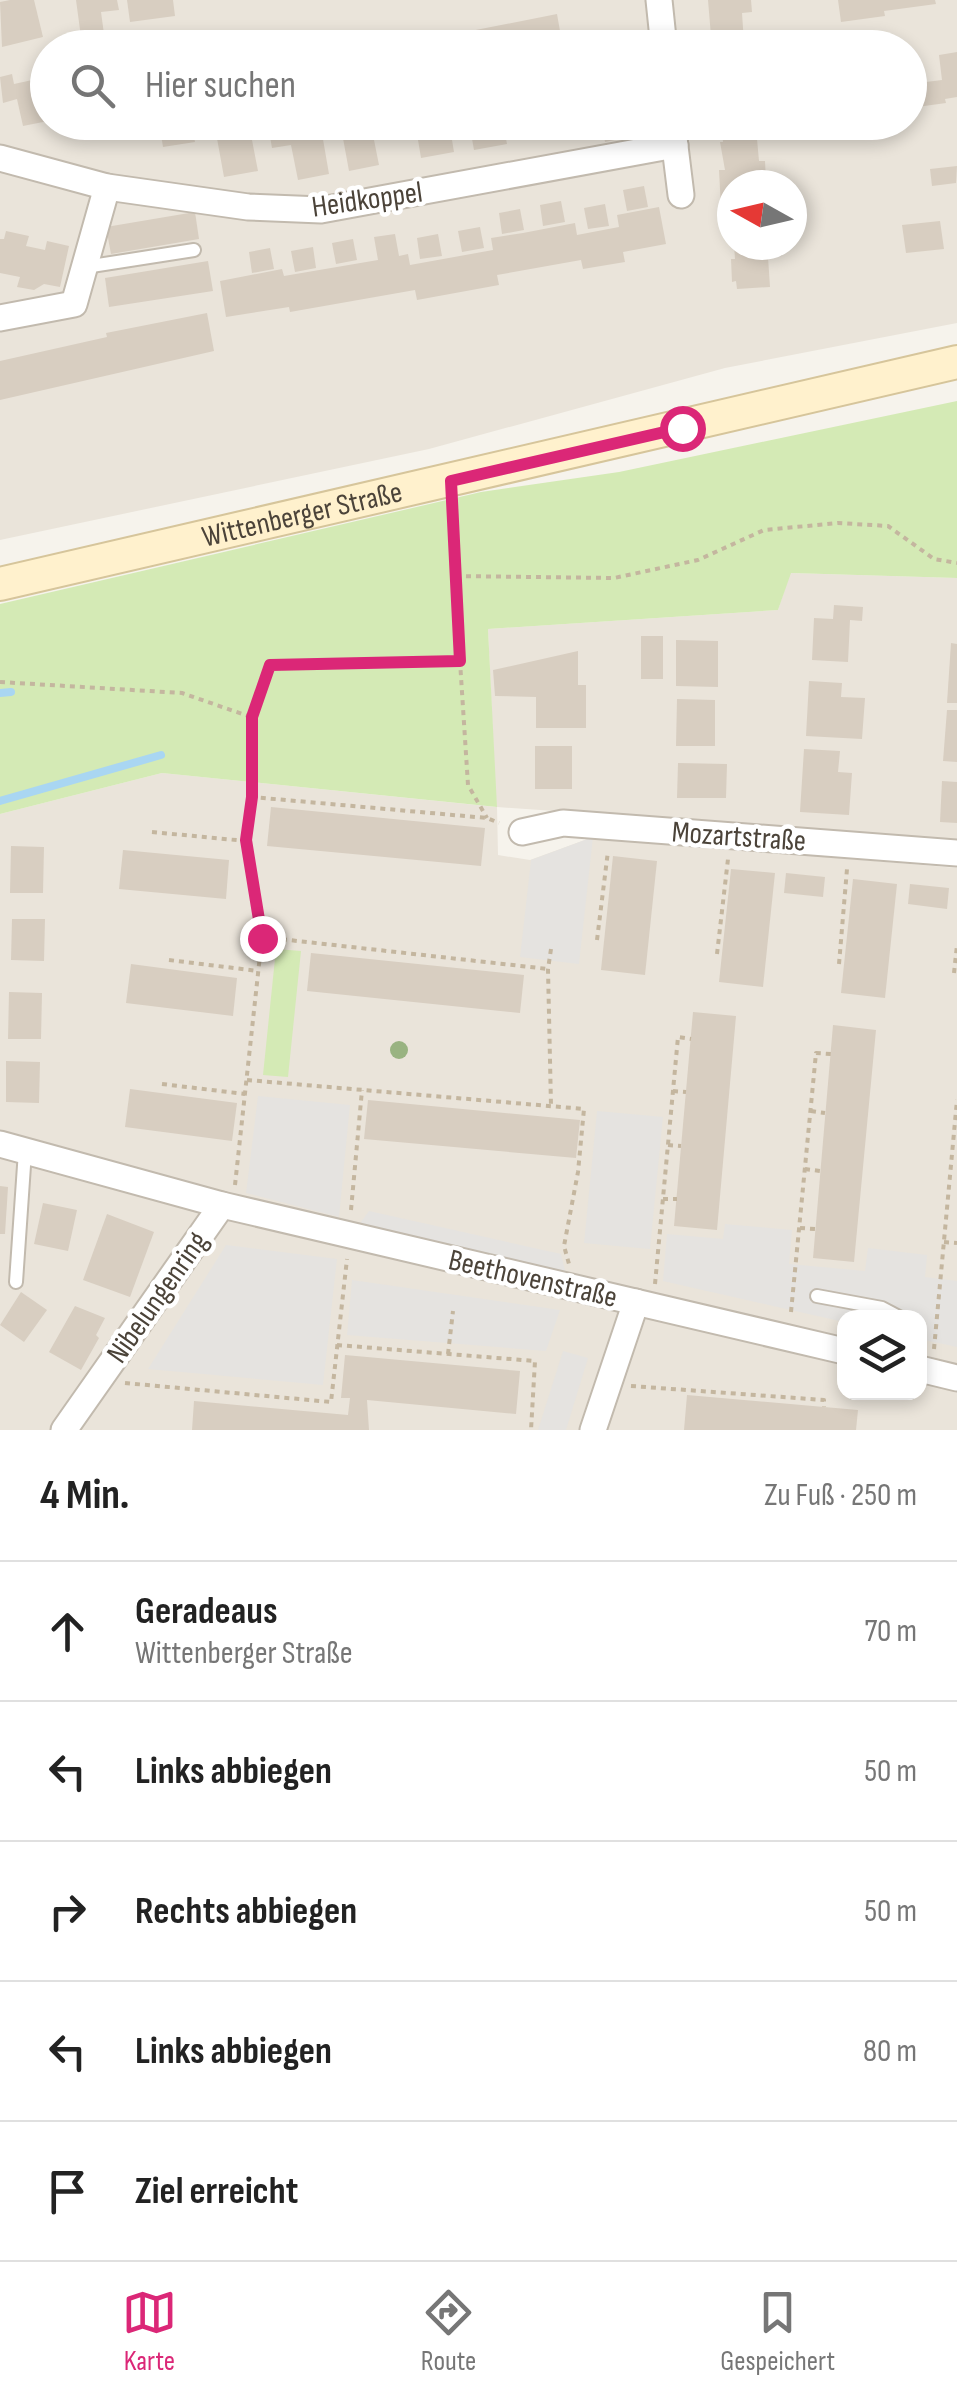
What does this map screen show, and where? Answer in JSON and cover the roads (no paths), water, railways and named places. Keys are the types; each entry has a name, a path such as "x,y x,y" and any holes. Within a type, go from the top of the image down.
{"main road":[{"name":"Wittenberger Straße","path":"0,584 957,362"}],"street":[{"path":"660,0 662,30"},
{"name":"Heidkoppel","path":"0,158 107,188 248,207 321,210 646,140"},
{"name":"Heidkoppel","path":"675,140 681,195"},
{"path":"0,318 74,304 107,188"},
{"name":"Mozartstraße","path":"522,832 563,823 957,853"},
{"name":"Nibelungenring","path":"12,1147 222,1205 64,1430"},
{"name":"Beethovenstraße","path":"222,1205 837,1350"},
{"path":"593,1430 645,1304"}],"lane":[{"path":"86,267 194,250"},
{"path":"12,1147 16,1282"},
{"path":"817,1296 886,1310"}],"waterway":[{"path":"0,693 11,692"},
{"path":"0,801 161,755"}]}
